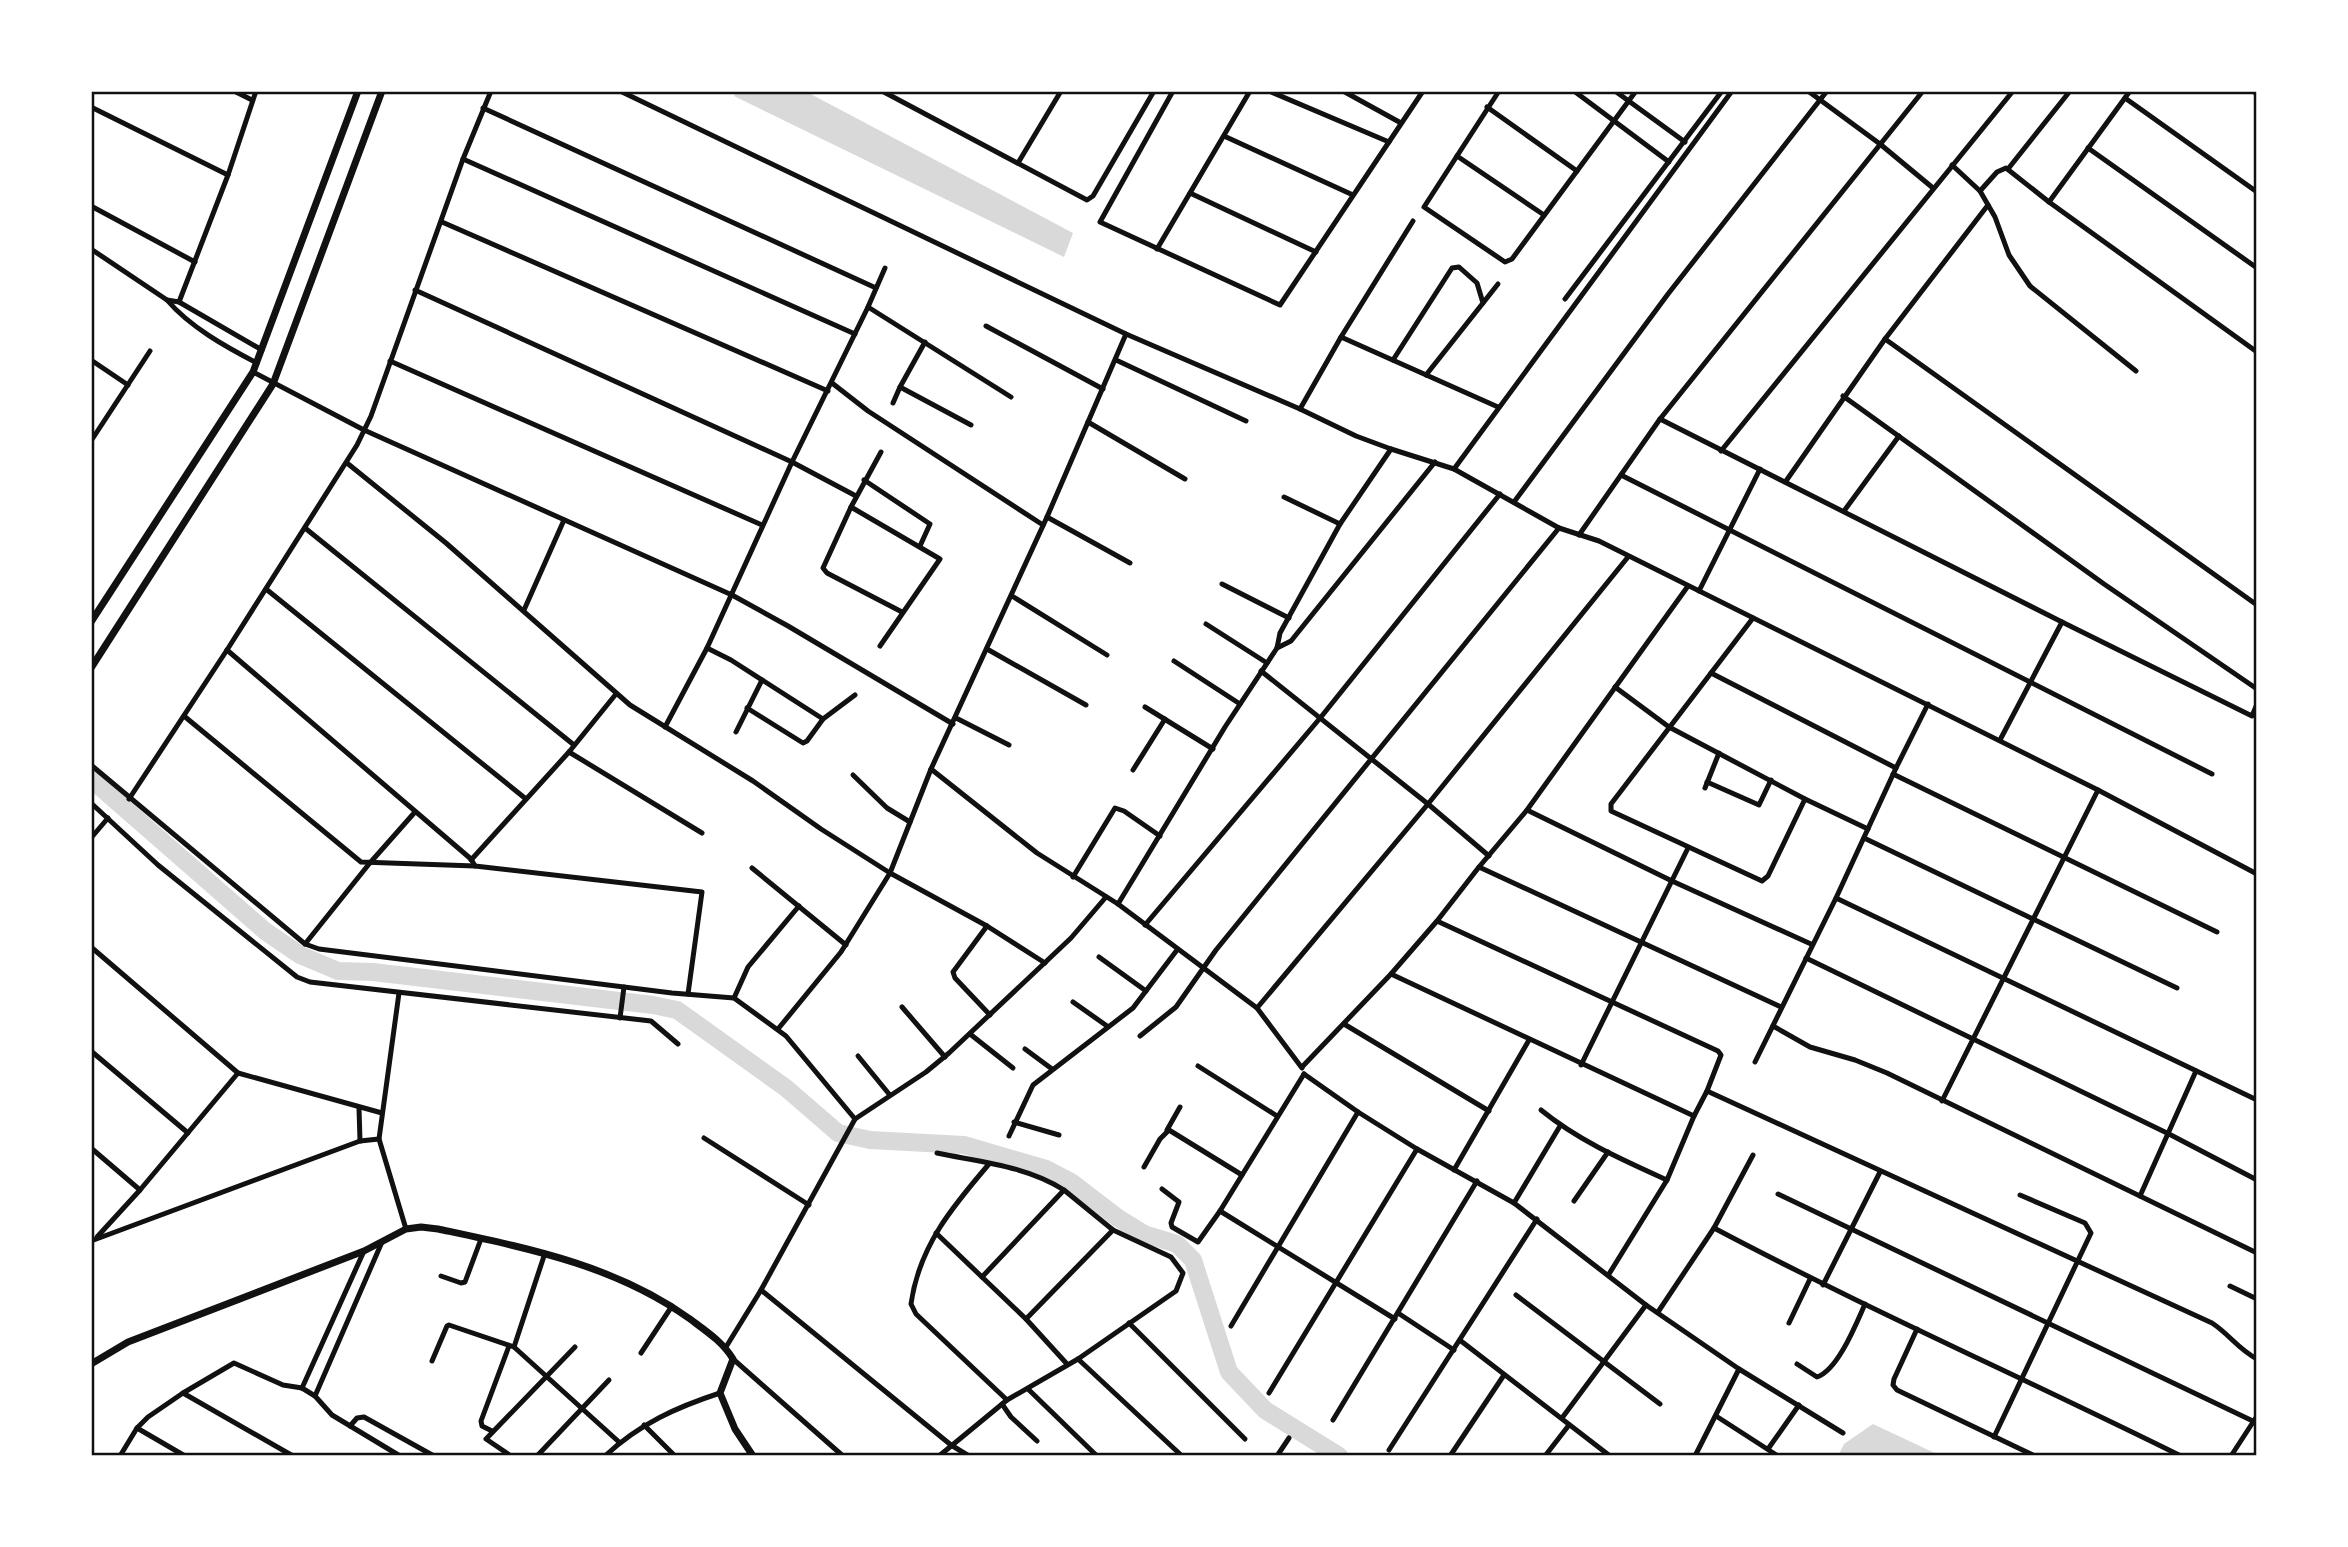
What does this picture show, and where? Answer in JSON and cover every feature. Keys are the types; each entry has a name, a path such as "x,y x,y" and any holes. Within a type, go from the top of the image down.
{"street":[{"path":"234,91 252,100"},
{"path":"179,302 228,175 256,91"},
{"path":"91,622 253,372 358,91"},
{"path":"91,668 273,384 382,91"},
{"path":"129,799 347,463 364,430 463,159 491,91"},
{"path":"620,91 1126,334 1391,449 1454,469 1559,528 1599,541 1928,704 2257,874"},
{"path":"882,91 1087,200 1093,196 1154,91"},
{"path":"1018,163 1061,91"},
{"path":"1173,91 1100,219 1102,224 1280,305 1423,91"},
{"path":"1157,249 1250,91"},
{"path":"1269,91 1389,142"},
{"path":"1343,91 1401,123"},
{"path":"1499,91 1424,207 1502,261 1508,262 1636,91"},
{"path":"1574,91 1672,164"},
{"path":"1615,91 1688,144"},
{"path":"1688,144 1722,91"},
{"path":"1564,299 1732,91"},
{"path":"1808,91 1880,144 1933,188"},
{"path":"1514,502 1668,294 1828,91"},
{"path":"1578,535 1660,419 1923,91"},
{"path":"1721,451 2013,91"},
{"path":"2008,169 2070,91"},
{"path":"2049,202 2130,91"},
{"path":"2124,98 2257,192"},
{"path":"91,107 228,175"},
{"path":"1487,107 1577,171"},
{"path":"483,108 876,288"},
{"path":"1224,136 1353,195"},
{"path":"2088,148 2257,268"},
{"path":"1457,156 1544,215"},
{"path":"463,159 855,334"},
{"path":"1454,469 1672,164"},
{"path":"1952,164 1980,191 2009,255 2030,286 2136,371"},
{"path":"1980,191 2002,168 2008,169 2049,202 2257,352"},
{"path":"1191,193 1316,252"},
{"path":"1786,481 1843,396 1988,205"},
{"path":"91,206 195,262"},
{"path":"1300,409 1413,221"},
{"path":"442,222 828,391"},
{"path":"91,249 167,300 176,310 231,349 257,363"},
{"path":"1393,360 1451,268 1459,267 1477,283 1483,303"},
{"path":"665,727 707,648 885,268"},
{"path":"1426,375 1498,284"},
{"path":"415,290 792,462 856,496"},
{"path":"167,300 179,302 262,350"},
{"path":"869,307 1011,397"},
{"path":"986,326 1103,389"},
{"path":"778,1029 846,945 890,873 931,769 1012,596 1126,334"},
{"path":"1341,337 1498,407"},
{"path":"1885,339 2257,605"},
{"path":"894,403 925,342"},
{"path":"91,441 150,351"},
{"path":"91,360 128,385"},
{"path":"1116,360 1246,421"},
{"path":"390,361 762,526"},
{"path":"253,372 364,430 732,595 889,687 1009,745"},
{"path":"832,383 868,411 1043,525"},
{"path":"901,386 971,425"},
{"path":"1843,396 2104,584 2257,689"},
{"path":"1660,419 2252,716 2257,705"},
{"path":"1088,422 1185,479"},
{"path":"1844,511 1899,436"},
{"path":"1278,648 1280,634 1340,524 1391,449"},
{"path":"881,452 864,480 823,568 827,573 902,612"},
{"path":"1118,904 1261,671 1278,648 1291,641 1435,462"},
{"path":"347,463 446,542 630,705 890,873 987,926 1045,963"},
{"path":"1699,591 1760,469"},
{"path":"1622,475 2212,774"},
{"path":"864,480 930,524 920,546"},
{"path":"1145,925 1321,717 1500,494"},
{"path":"1284,497 1340,524"},
{"path":"851,507 940,559 880,646"},
{"path":"1047,517 1130,563"},
{"path":"524,610 564,520"},
{"path":"305,528 574,745"},
{"path":"1140,1036 1176,1007 1202,969 1559,528"},
{"path":"1257,1009 1428,804 1628,557"},
{"path":"1222,584 1289,618"},
{"path":"1162,1189 1179,1202 1172,1227 1195,1242 1200,1241 1303,1071 1437,921 1527,810 1688,586"},
{"path":"266,589 526,799"},
{"path":"1012,596 1107,654"},
{"path":"1753,618 1611,804 1611,811 1758,880 1766,880 1805,799"},
{"path":"2000,740 2062,622"},
{"path":"1206,624 1267,663"},
{"path":"707,648 731,660 823,719"},
{"path":"987,649 1086,705"},
{"path":"227,650 471,859 475,866"},
{"path":"1174,661 1241,704"},
{"path":"1261,671 1489,856"},
{"path":"1711,673 2063,858 2217,932"},
{"path":"736,732 762,680"},
{"path":"1615,687 1670,727 1805,799 1868,829"},
{"path":"465,866 569,752 616,694"},
{"path":"747,708 800,743 807,741 823,719 855,695"},
{"path":"1755,1062 1928,704"},
{"path":"1145,707 1213,749"},
{"path":"184,716 361,862 475,866 702,892 688,993"},
{"path":"1133,770 1165,719"},
{"path":"569,752 702,833"},
{"path":"1719,753 1706,785 1759,805 1771,780"},
{"path":"91,765 305,944 319,949 624,990 734,998 778,1029 853,1122"},
{"path":"931,769 1004,828 1073,877 1118,904 1257,1009 1303,1071 1357,1112 1514,1203 1646,1305 1739,1369 1843,1433"},
{"path":"853,775 887,808 910,822"},
{"path":"1942,1101 2098,790"},
{"path":"91,803 158,865 297,977 310,982 399,993 620,1015 651,1021 678,1044"},
{"path":"1073,877 1115,808 1124,811 1160,836"},
{"path":"1527,810 1672,881 1811,944"},
{"path":"305,944 415,812"},
{"path":"91,838 108,818"},
{"path":"1864,838 2177,988"},
{"path":"1581,1065 1688,848"},
{"path":"1479,867 1782,1007"},
{"path":"752,868 846,945"},
{"path":"726,1347 809,1205 853,1122 945,1057 1071,938 1106,897"},
{"path":"1836,898 2257,1100"},
{"path":"734,998 748,967 799,906"},
{"path":"1437,921 1718,1051 1721,1059 1667,1180 1609,1274"},
{"path":"987,926 953,972 955,978 990,1015"},
{"path":"91,947 238,1073 382,1113"},
{"path":"1009,1136 1033,1085 1133,1007 1177,950"},
{"path":"1099,957 1146,991"},
{"path":"1807,958 2169,1134 2257,1180"},
{"path":"1391,974 1694,1116"},
{"path":"620,1015 624,990"},
{"path":"399,993 379,1139 406,1229"},
{"path":"1073,1002 1107,1026"},
{"path":"902,1007 945,1057"},
{"path":"1344,1024 1489,1111"},
{"path":"1773,1026 1810,1047 1855,1060 1908,1083 2257,1253"},
{"path":"970,1034 1013,1068"},
{"path":"1454,1170 1530,1040"},
{"path":"1025,1049 1052,1069"},
{"path":"91,1051 188,1133"},
{"path":"858,1056 890,1094"},
{"path":"1198,1066 1276,1116"},
{"path":"2140,1196 2196,1071"},
{"path":"93,1240 140,1190 238,1073"},
{"path":"1707,1091 2212,1323 2226,1332 2239,1348 2257,1359"},
{"path":"1144,1167 1180,1107"},
{"path":"359,1108 360,1141"},
{"path":"1541,1110 1560,1126 1667,1180"},
{"path":"1231,1326 1357,1112"},
{"path":"1014,1122 1059,1135"},
{"path":"1514,1203 1560,1126"},
{"path":"1167,1130 1242,1175"},
{"path":"704,1138 809,1205"},
{"path":"93,1240 360,1141 379,1139"},
{"path":"91,1148 140,1190"},
{"path":"1269,1393 1417,1149"},
{"path":"1574,1201 1608,1152"},
{"path":"937,1153 1029,1172 1047,1179 1113,1230 1171,1257 1183,1273 1176,1291 1078,1359 1004,1402 939,1456"},
{"path":"1658,1312 1714,1228 1753,1155"},
{"path":"989,1164 944,1217 921,1264 911,1304 916,1314 1004,1402 1011,1417 1037,1441"},
{"path":"1823,1285 1880,1172"},
{"path":"1333,1420 1478,1181"},
{"path":"982,1278 1064,1190"},
{"path":"1778,1194 2256,1419 2231,1456"},
{"path":"1994,1437 2091,1233 2089,1227 2020,1195"},
{"path":"1220,1211 1335,1283 1454,1350"},
{"path":"1390,1450 1537,1219"},
{"path":"91,1364 138,1338 364,1251 406,1229 421,1227 545,1252 604,1272 644,1290 672,1306 726,1347 733,1359 843,1456"},
{"path":"1714,1228 1810,1279 2024,1378 2181,1456"},
{"path":"1026,1319 1113,1230"},
{"path":"936,1233 1026,1319 1067,1364"},
{"path":"441,1276 465,1282 481,1239"},
{"path":"315,1396 382,1242"},
{"path":"302,1388 364,1251"},
{"path":"492,1431 482,1426 481,1421 545,1252"},
{"path":"1789,1323 1810,1279"},
{"path":"2230,1286 2257,1299"},
{"path":"761,1290 951,1445 969,1456"},
{"path":"1516,1295 1660,1404"},
{"path":"1797,1364 1818,1377 1823,1376 1838,1356 1865,1304"},
{"path":"1562,1419 1646,1305"},
{"path":"641,1353 672,1306"},
{"path":"1129,1323 1245,1439"},
{"path":"432,1361 449,1325 511,1346 619,1443"},
{"path":"1917,1329 1893,1385 1902,1393 2035,1456"},
{"path":"1461,1341 1610,1456"},
{"path":"511,1456 486,1441 492,1431 575,1347"},
{"path":"315,1359 328,1365"},
{"path":"733,1359 720,1393 736,1429 753,1456"},
{"path":"1078,1359 1182,1456"},
{"path":"120,1456 137,1428 148,1417 234,1363 283,1385 302,1388 315,1396 332,1415 400,1456"},
{"path":"1695,1456 1739,1369"},
{"path":"1450,1456 1504,1375"},
{"path":"537,1456 609,1380"},
{"path":"1028,1389 1097,1456"},
{"path":"183,1393 293,1456"},
{"path":"605,1456 644,1425 684,1405 720,1393"},
{"path":"1768,1450 1799,1405"},
{"path":"1716,1416 1778,1456"},
{"path":"350,1426 357,1418 365,1417 434,1456"},
{"path":"644,1425 676,1456"},
{"path":"1545,1456 1569,1425"},
{"path":"137,1428 185,1456"},
{"path":"1277,1456 1289,1438"}],"shaded area":[{"path":"737,91 805,91 1073,233 1064,257 734,96"},
{"path":"1873,1424 1941,1456 1838,1456 1844,1444"}],"waterway":[{"path":"91,779 265,931 300,955 338,971 373,972 677,1010 786,1088 838,1133 870,1140 964,1145 1046,1169 1071,1182 1118,1218 1144,1234 1177,1244 1193,1260 1229,1372 1265,1410 1339,1456"}]}
